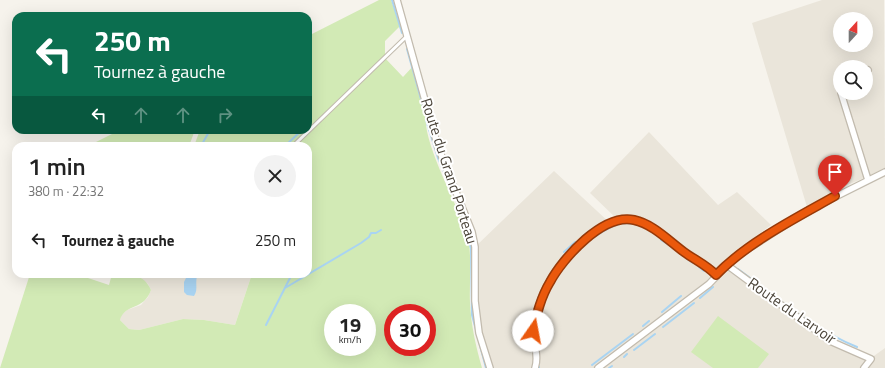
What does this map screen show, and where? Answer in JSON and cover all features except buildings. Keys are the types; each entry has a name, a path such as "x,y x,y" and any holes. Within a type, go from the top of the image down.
{"street":[{"name":"Route du Grand Porteau","path":"397,0 438,147 472,232 475,247 475,301 479,333 490,368"},
{"path":"843,100 868,180"},
{"path":"598,368 709,284 734,258 797,217 885,172"},
{"path":"535,368 537,358 533,331 538,306 549,282 560,264 582,242 600,228 622,219 645,223 698,263 712,270 716,275"},
{"name":"Route du Larvoir","path":"726,265 830,340 871,358 864,368"}],"lane":[{"path":"312,128 407,36"},
{"path":"297,142 305,134"}],"shaded area":[{"path":"822,0 884,0 885,169 838,189 807,207 752,23"},
{"path":"649,132 718,205 737,192 771,225 733,254 721,266 830,341 871,358 885,348 885,368 490,368 479,333 475,247 554,171 611,224 618,220 590,193"},
{"path":"140,278 251,278 235,325 204,320 183,319 139,330 129,329 120,320 121,315 127,310 141,305 148,297 151,290 148,284"}],"green space":[{"path":"379,0 391,0 400,26 385,41 385,58 403,77 415,64 427,111 426,122 428,136 433,152 466,230 468,239 470,257 471,311 474,336 482,368 0,368 29,278 88,278 109,285 111,278 141,278 148,284 151,290 148,297 144,301 126,311 120,320 129,329 139,330 183,319 204,320 235,325 251,278 312,278 312,142 196,142 198,134 312,134 312,34"},
{"path":"112,134 194,134 190,142 96,142"},
{"path":"718,316 769,354 758,368 713,368 691,352"}],"water":[{"path":"186,278 197,278 196,291 194,296 187,295 184,292 184,282"}],"waterway":[{"path":"392,0 402,33"},
{"path":"407,49 424,110"},
{"path":"426,120 438,158 455,197"},
{"path":"203,142 208,134"},
{"path":"289,142 298,134"},
{"path":"463,218 471,249 472,315 486,368"},
{"path":"752,241 783,221"},
{"path":"593,238 607,229 627,223 642,226 650,230"},
{"path":"584,235 598,225"},
{"path":"312,272 361,243 369,237 371,233 376,233 381,230"},
{"path":"661,240 672,247"},
{"path":"564,252 575,242"},
{"path":"569,259 586,243"},
{"path":"687,259 693,263"},
{"path":"699,267 704,271"},
{"path":"738,269 810,322 841,340 857,347"},
{"path":"266,325 290,278"},
{"path":"285,288 302,278"},
{"path":"700,298 713,287"},
{"path":"662,312 681,296"},
{"path":"663,327 694,303"},
{"path":"643,326 649,321"},
{"path":"592,365 633,334"},
{"path":"634,350 655,334"},
{"path":"624,357 627,354"}],"route":[{"path":"533,331 538,306 549,282 560,264 582,242 600,228 622,219 632,219 645,223 698,263 712,270 716,275 734,258 792,220 835,196"}]}
